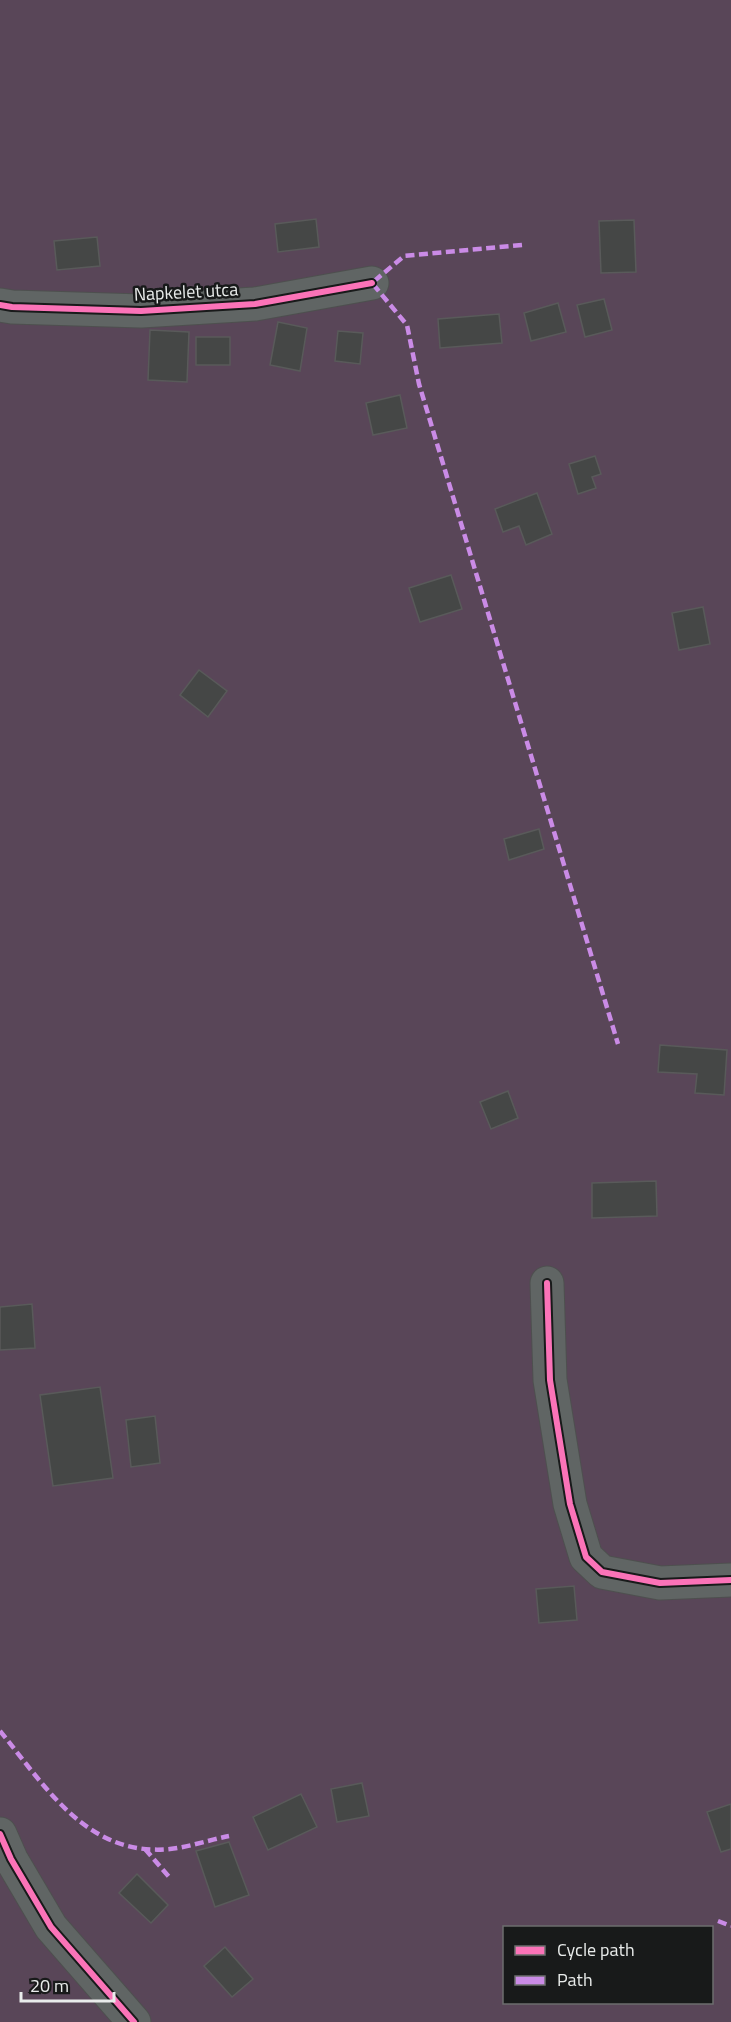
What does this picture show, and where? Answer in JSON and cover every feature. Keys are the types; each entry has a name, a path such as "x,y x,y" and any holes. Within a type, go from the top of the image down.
{"street":[{"name":"Napkelet utca","path":"0,305 141,311 255,304 372,283"},
{"path":"548,1283 550,1380 570,1503 586,1557 602,1572 660,1582 731,1580"},
{"path":"0,1834 11,1858 51,1927 134,2022"}],"shaded area":[{"path":"0,0 731,0 731,2022 0,2022"}],"building":[{"path":"316,219 319,247 278,252 275,224"},
{"path":"634,220 636,272 601,273 599,221"},
{"path":"97,237 100,266 57,270 54,241"},
{"path":"604,299 612,330 585,337 577,305"},
{"path":"558,303 566,332 531,341 524,313"},
{"path":"499,314 502,343 440,348 438,319"},
{"path":"278,322 307,328 300,371 270,365"},
{"path":"150,330 189,332 187,382 148,380"},
{"path":"338,331 363,333 360,364 335,361"},
{"path":"196,337 230,337 230,365 196,365"},
{"path":"400,395 407,428 373,435 366,403"},
{"path":"595,456 601,474 592,477 596,488 578,494 569,464"},
{"path":"537,493 552,534 526,545 519,526 503,532 495,509"},
{"path":"451,575 462,609 420,622 409,588"},
{"path":"703,607 710,644 679,650 672,613"},
{"path":"199,670 227,691 208,717 180,695"},
{"path":"539,829 544,849 509,860 504,839"},
{"path":"660,1045 727,1050 724,1095 695,1093 697,1074 658,1072"},
{"path":"508,1091 518,1118 491,1129 480,1102"},
{"path":"656,1181 657,1216 592,1218 592,1183"},
{"path":"32,1304 35,1348 0,1350 0,1307"},
{"path":"100,1387 113,1478 53,1486 40,1395"},
{"path":"155,1416 160,1463 131,1467 126,1420"},
{"path":"574,1586 577,1620 539,1623 536,1589"},
{"path":"362,1783 369,1816 337,1822 331,1789"},
{"path":"301,1794 317,1827 268,1850 253,1817"},
{"path":"731,1804 731,1849 721,1852 707,1812"},
{"path":"229,1842 249,1895 215,1907 196,1851"},
{"path":"137,1874 168,1905 151,1923 119,1893"},
{"path":"225,1947 253,1979 232,1997 204,1966"}],"marked path":[{"path":"522,245 404,256 372,283 407,325 419,384 618,1044"},
{"path":"0,1731 34,1774 71,1814 92,1830 115,1842 141,1849 170,1849 229,1836"},
{"path":"145,1849 170,1878"},
{"path":"718,1921 731,1926"}],"cycle path":[{"path":"0,305 141,311 255,304 372,283"},
{"path":"547,1283 550,1380 570,1504 586,1557 602,1572 660,1583 731,1580"},
{"path":"0,1834 11,1859 51,1927 134,2022"}]}
